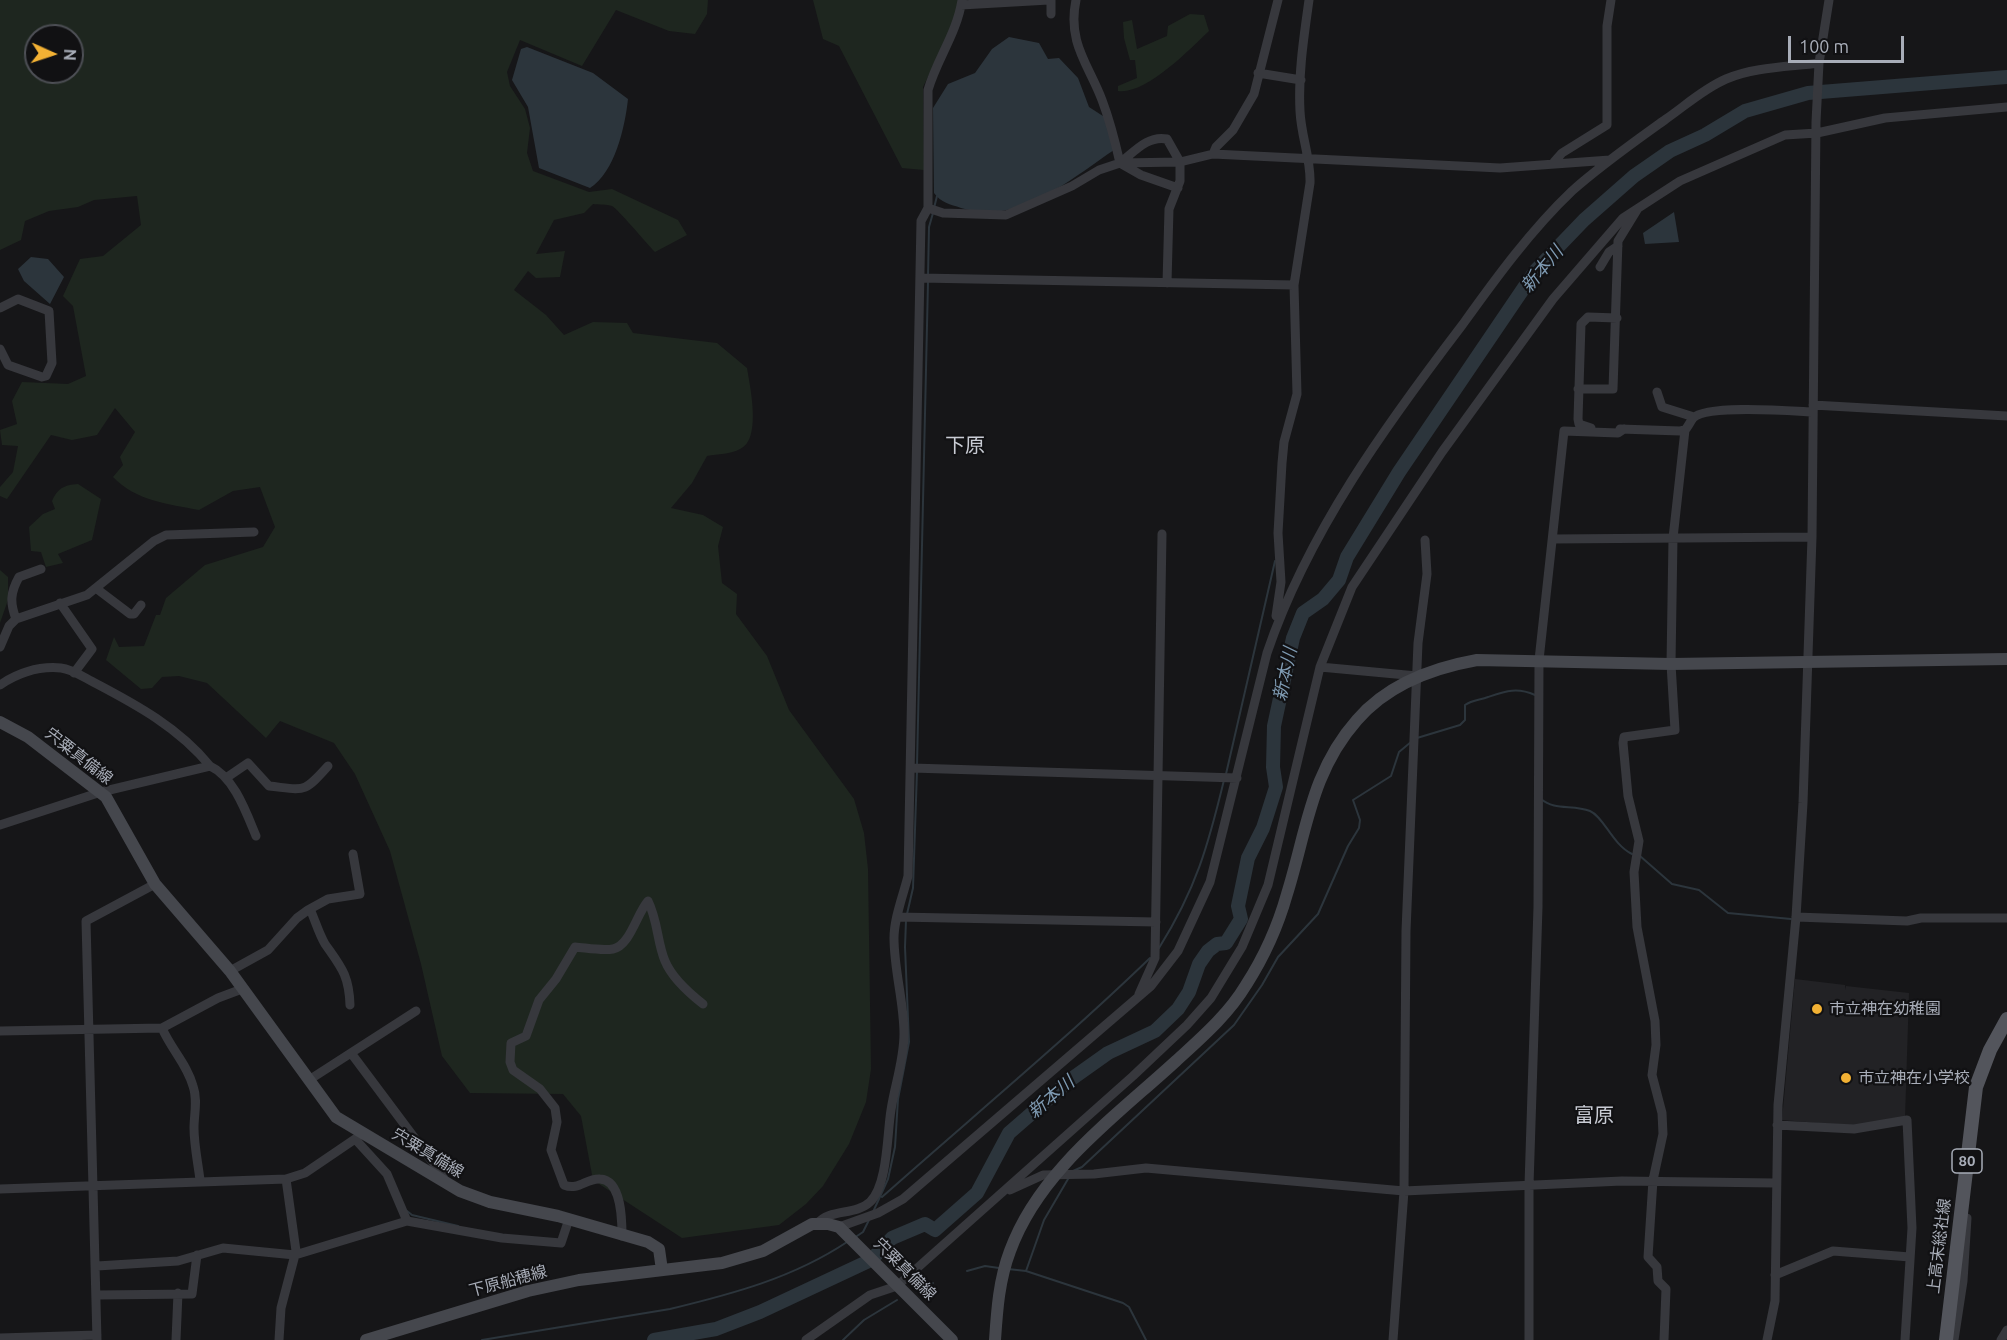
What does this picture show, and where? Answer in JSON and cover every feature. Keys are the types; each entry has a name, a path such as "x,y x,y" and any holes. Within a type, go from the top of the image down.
{"main road":[{"path":"995,1340 998,1294 1010,1251 1030,1208 1055,1174 1218,1022 1245,987 1270,943 1287,895 1313,796 1330,754 1358,719 1384,695 1418,676 1449,665 1477,660 1808,664 2007,659"},
{"name":"宍粟真備線","path":"0,722 28,737 100,792 111,805 155,884 232,970 242,989 309,1080 328,1110 358,1136 445,1182 490,1202 569,1219 648,1242 659,1249 662,1270"},
{"name":"上高末総社線","path":"1946,1340 1976,1087 1990,1050 2007,1019"},
{"path":"662,1270 742,1259 817,1224 843,1231"},
{"name":"宍粟真備線","path":"843,1231 952,1340"},
{"name":"下原船穂線","path":"366,1340 528,1291 579,1280 662,1270"}],"street":[{"path":"817,1224 823,1216 853,1210 869,1203 876,1193 884,1164 904,1036 894,938 908,876 912,768 921,221 928,208 927,90 933,72 959,22 962,3 1050,0 1051,14"},
{"path":"1076,0 1076,31 1081,59 1101,98 1120,163 1129,171 1178,188"},
{"path":"1213,154 1216,147 1233,130 1254,94 1278,0"},
{"path":"1278,620 1281,582 1278,533 1282,463 1284,442 1297,394 1294,285 1308,203 1310,170 1308,157 1304,151 1300,111 1309,0"},
{"path":"1554,162 1562,153 1607,125 1607,26 1611,0"},
{"path":"1767,1340 1775,1301 1777,1125 1796,917 1808,664 1812,537 1816,122 1819,66 1829,0"},
{"path":"843,1231 903,1199 1136,999 1166,968 1199,908 1219,851 1267,653 1278,620 1325,526 1426,372 1545,220 1572,192 1610,160 1702,92 1726,79 1753,71 1819,66"},
{"path":"1258,72 1301,80"},
{"path":"806,1340 870,1295 895,1283 1000,1195 1187,1025 1211,998 1232,966 1268,885 1320,668 1352,587 1442,452 1553,299 1623,218 1680,181 1746,150 1785,135 1817,133 1885,118 2007,107"},
{"path":"1120,163 1138,147 1160,138 1167,139 1180,162 1178,188 1169,209 1167,283"},
{"path":"928,208 943,213 1006,215 1072,186 1099,170 1120,163 1180,162 1213,154 1500,168 1554,162 1610,160"},
{"path":"1578,389 1613,389 1618,246 1622,233 1639,206"},
{"path":"1600,267 1609,252 1618,246"},
{"path":"920,278 1294,285"},
{"path":"0,308 18,299 49,311 52,363 46,376 42,377 8,365 0,349"},
{"path":"1617,318 1583,319 1578,389 1579,424 1585,428 1685,430"},
{"path":"1657,392 1662,407 1694,417 1744,409 1813,409 2007,416"},
{"path":"1664,1340 1666,1289 1658,1281 1657,1267 1648,1257 1653,1180 1663,1134 1662,1113 1652,1074 1656,1045 1655,1021 1637,927 1634,872 1639,841 1628,796 1623,743 1624,737 1675,730 1671,664 1673,538 1685,430 1694,417"},
{"path":"1529,1340 1529,1185 1538,907 1539,660 1564,431 1618,433 1623,429"},
{"path":"0,646 9,626 16,619 87,595 154,541 166,535 254,532"},
{"path":"1136,999 1155,958 1161,534"},
{"path":"1553,539 1812,537"},
{"path":"1393,1340 1404,1191 1406,931 1418,643 1427,574 1425,540"},
{"path":"16,619 11,606 15,584 19,577 41,570"},
{"path":"97,589 130,614 134,614 141,605"},
{"path":"60,603 92,649 74,673"},
{"path":"0,684 16,676 42,669 64,668 126,699 166,724 194,747 210,766 221,771 243,804 256,836"},
{"path":"1320,668 1418,676"},
{"path":"226,778 248,763 269,786 304,790 310,787 328,766"},
{"path":"0,825 100,792 210,766"},
{"path":"912,768 1237,778"},
{"path":"232,970 268,950 297,918 310,909 328,899 360,894 353,854"},
{"path":"0,1338 97,1337 98,1295 86,921 155,884"},
{"path":"622,1236 621,1200 607,1182 598,1179 576,1187 564,1185 550,1150 557,1122 555,1108 540,1089 513,1070 510,1062 511,1043 526,1036 539,1000 556,979 575,947 615,949 621,946 640,910 648,901 656,916 665,961 676,978 703,1004"},
{"path":"310,909 325,944 337,957 347,978 350,1005"},
{"path":"897,917 1155,922"},
{"path":"1796,917 1907,921 1921,918 2007,918"},
{"path":"0,1031 162,1028 218,998 242,989"},
{"path":"309,1080 416,1011"},
{"path":"162,1028 170,1045 186,1067 194,1088 196,1100 194,1132 200,1180"},
{"path":"351,1053 443,1176 445,1182"},
{"path":"1777,1125 1854,1129 1907,1120 1912,1228 1905,1340"},
{"path":"0,1189 93,1187 200,1180 264,1182 286,1179 305,1173 358,1136 387,1174 407,1221"},
{"path":"1000,1195 1043,1174 1094,1174 1146,1167 1404,1191 1653,1180 1775,1183"},
{"path":"279,1340 281,1308 295,1255 296,1241 286,1179"},
{"path":"1954,1340 1963,1281 1967,1215 1966,1203 1962,1200"},
{"path":"97,1266 178,1261 232,1247 295,1255 407,1221 502,1238 561,1243 569,1219"},
{"path":"1775,1275 1833,1251 1910,1257"},
{"path":"98,1295 192,1294 197,1255"},
{"path":"176,1340 178,1293"},
{"path":"2001,1340 2007,1330"}],"shaded area":[{"path":"0,0 708,0 707,14 695,34 669,31 616,10 582,66 520,40 507,72 510,86 525,109 530,128 527,153 533,171 589,192 612,189 678,220 687,235 655,252 615,208 610,205 593,204 584,213 554,220 536,254 565,251 560,277 536,278 528,271 514,290 546,315 564,335 593,322 627,323 633,333 717,343 747,368 753,424 747,444 733,452 707,456 692,483 671,508 703,515 723,527 718,546 722,583 737,594 736,614 767,656 789,710 854,799 864,833 868,869 871,1069 866,1102 849,1144 823,1186 806,1204 779,1225 682,1238 593,1180 581,1116 563,1094 470,1093 442,1056 421,964 390,851 355,774 334,743 280,721 266,738 207,683 179,676 162,677 152,688 141,689 106,660 114,637 119,647 144,646 156,615 160,615 166,598 205,565 263,547 275,527 260,487 233,491 199,510 153,500 122,485 113,477 123,465 120,457 135,432 115,408 97,435 72,440 51,435 7,499 0,496 0,487 13,472 18,446 2,445 0,430 17,424 12,401 22,382 68,384 86,376 73,306 63,296 80,259 103,256 141,225 137,196 94,200 78,207 49,211 25,221 21,240 0,250"},
{"path":"813,0 958,0 956,19 923,87 924,170 902,168 839,46 823,39"},
{"path":"1190,14 1204,15 1209,31 1154,79 1129,90 1118,91 1118,86 1137,78 1135,60 1130,60 1124,38 1123,22 1132,20 1137,49 1167,36 1168,26"},
{"path":"1009,37 1039,43 1048,59 1059,58 1078,78 1089,107 1106,118 1114,150 1061,186 1023,205 1003,211 982,212 961,208 943,201 934,193 933,108 948,84 975,73 992,49"},
{"path":"527,47 593,73 628,99 621,135 612,160 599,181 590,188 539,168 528,107 512,80 521,49"},
{"path":"1674,212 1679,242 1645,244 1643,233"},
{"path":"31,257 48,259 64,277 50,304 24,281 18,269"},
{"path":"78,484 101,499 92,540 58,554 63,563 46,567 41,552 31,551 29,527 43,514 55,509 52,501 59,490 65,486"},
{"path":"0,570 8,577 8,600 0,623"},
{"name":"市立神在小学校","path":"1795,979 1845,985 1845,990 1846,986 1909,993 1905,1118 1854,1126 1782,1120"}],"waterway":[{"name":"新本川","path":"654,1340 716,1329 760,1312 871,1260 892,1238 925,1224 935,1230 977,1193 1009,1133 1070,1080 1108,1053 1155,1031 1178,1009 1189,992 1199,964 1208,951 1217,944 1226,943 1241,919 1238,906 1248,858 1263,828 1276,787 1273,767 1274,726 1293,638 1303,613 1323,599 1339,580 1347,557 1399,472 1536,270 1584,220 1634,176 1670,151 1705,135 1745,111 1808,93 2007,77"},
{"path":"934,208 937,196"},
{"path":"928,276 929,227 933,213"},
{"path":"917,765 928,282"},
{"path":"1226,774 1275,561"},
{"path":"1417,738 1460,725 1465,720 1465,705 1470,702 1512,691 1523,691 1535,695"},
{"path":"1073,1171 1082,1167 1234,1025 1278,957 1318,914 1348,846 1359,828 1360,820 1353,800 1391,776 1399,752 1411,742"},
{"path":"907,914 913,888 917,771"},
{"path":"1159,948 1192,886 1212,826 1224,780"},
{"path":"1541,799 1552,805 1584,809 1595,814 1619,844 1632,854"},
{"path":"1640,856 1672,884 1699,890 1728,913 1791,919"},
{"path":"873,1212 888,1179 895,1147 898,1099 909,1042 906,920"},
{"path":"882,1197 1051,1049 1150,958"},
{"path":"1026,1271 1044,1220 1068,1179"},
{"path":"407,1211 412,1215 458,1226"},
{"path":"854,1238 863,1232 869,1220"},
{"path":"482,1340 670,1309 716,1297 784,1275 847,1242"},
{"path":"967,1271 985,1266 999,1268"},
{"path":"1008,1269 1026,1271 1123,1303 1129,1307 1146,1340"},
{"path":"924,1287 933,1283"},
{"path":"843,1340 864,1320 897,1300"}],"place":[{"name":"市立神在幼稚園","path":"1817,1009"},
{"name":"市立神在小学校","path":"1846,1078"}],"district":[{"name":"下原","path":"965,445"},
{"name":"富原","path":"1594,1115"}]}
